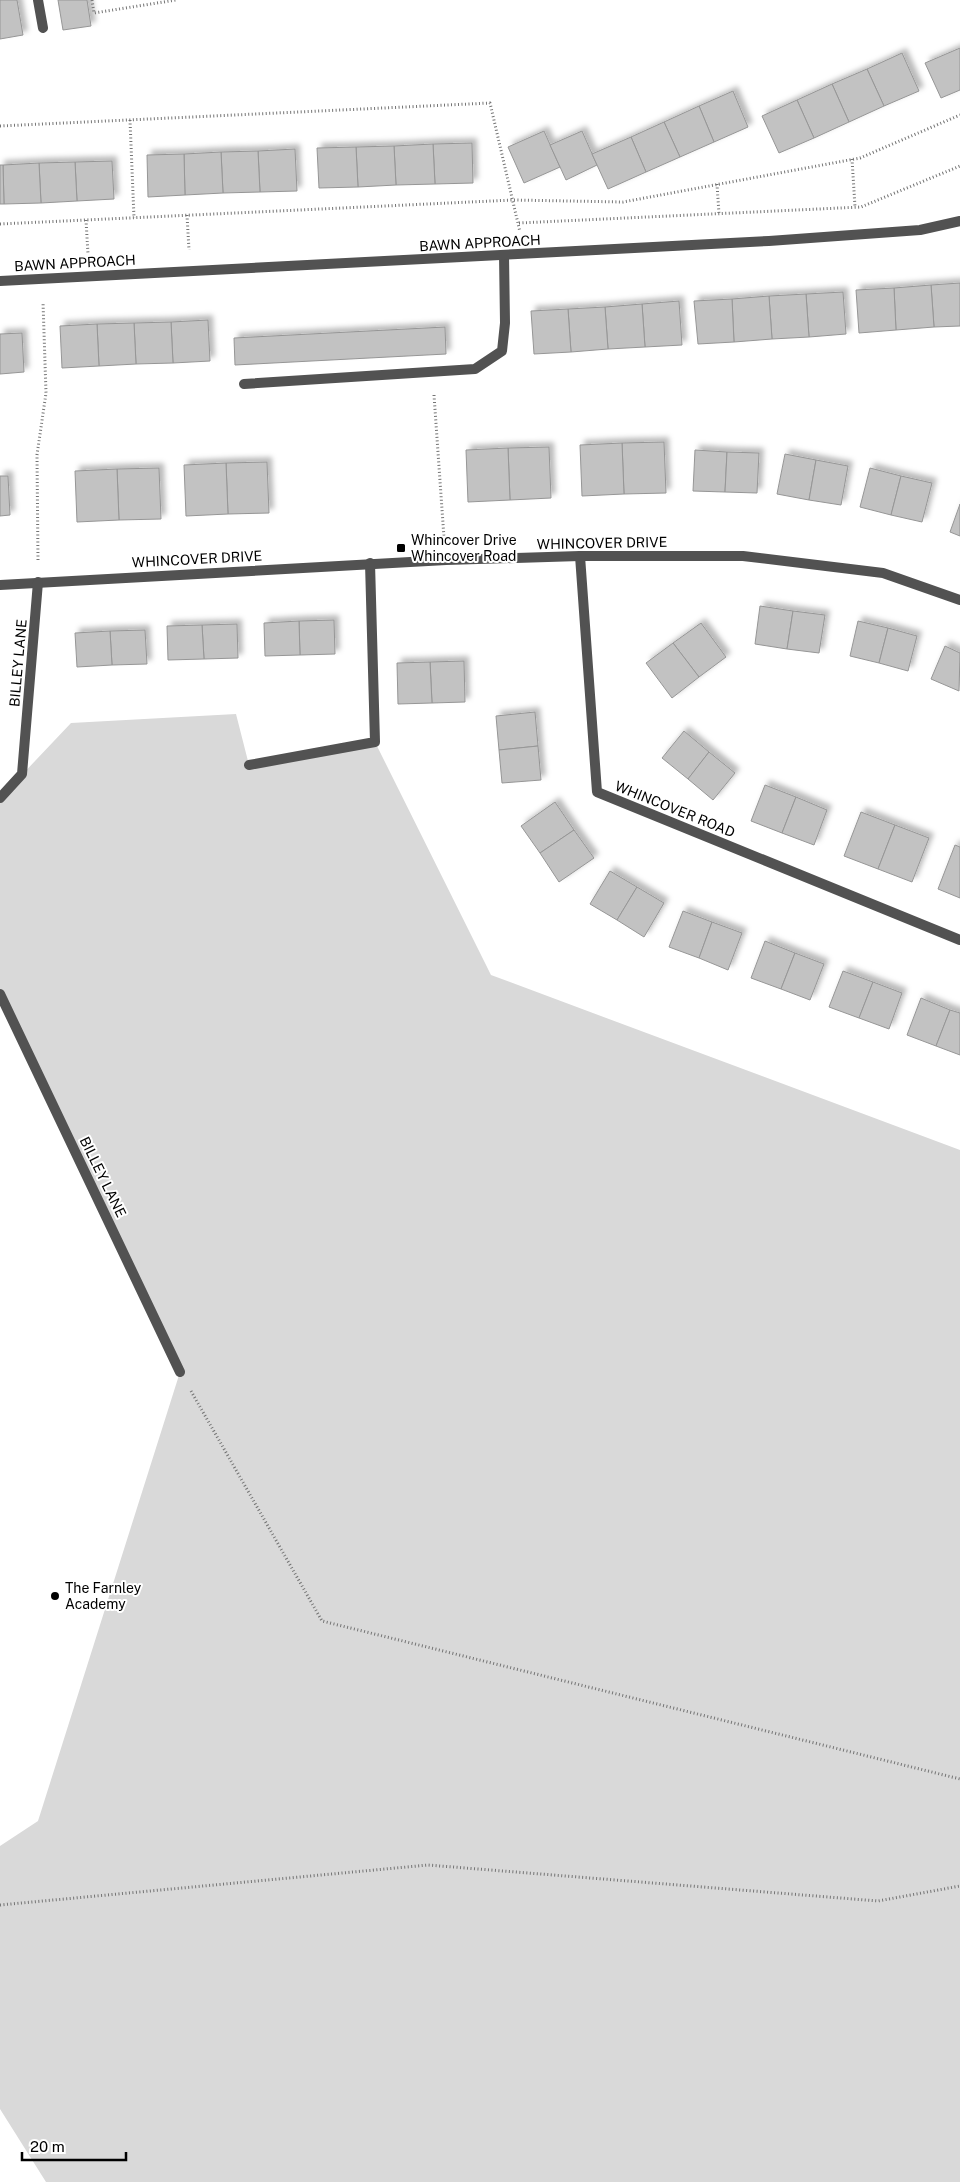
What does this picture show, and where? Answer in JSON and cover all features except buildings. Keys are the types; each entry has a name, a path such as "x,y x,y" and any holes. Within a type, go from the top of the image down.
{"street":[{"path":"38,0 43,28"},
{"name":"BAWN APPROACH","path":"0,281 759,241 920,230 960,221"},
{"path":"244,384 475,369 502,351 505,323 504,255"},
{"name":"WHINCOVER DRIVE","path":"0,584 446,560 580,556 752,557 883,572 960,600"},
{"name":"WHINCOVER ROAD","path":"580,556 597,792 960,940"},
{"path":"249,765 375,742 370,563"},
{"name":"BILLEY LANE","path":"0,798 22,774 38,582"},
{"name":"BILLEY LANE","path":"0,994 180,1372"}],"path":[{"path":"92,0 94,13 176,0"},
{"path":"0,126 490,104 526,254"},
{"path":"0,224 513,200 623,202 852,160 960,115"},
{"path":"130,120 134,218"},
{"path":"852,160 855,207"},
{"path":"518,224 855,207 960,166"},
{"path":"717,184 719,214"},
{"path":"187,215 191,271"},
{"path":"86,220 90,276"},
{"path":"38,582 37,455 46,393 43,279"},
{"path":"432,372 446,560"},
{"path":"180,1372 322,1621 960,1779"},
{"path":"0,1905 428,1865 878,1900 960,1886"}],"shaded area":[{"path":"236,714 249,765 375,742 491,975 960,1150 960,2182 46,2182 0,2109 0,1846 38,1821 180,1372 0,994 0,798 71,723"}],"place":[{"name":"Whincover Drive Whincover Road","path":"401,548"},
{"name":"The Farnley Academy","path":"55,1596"}]}
